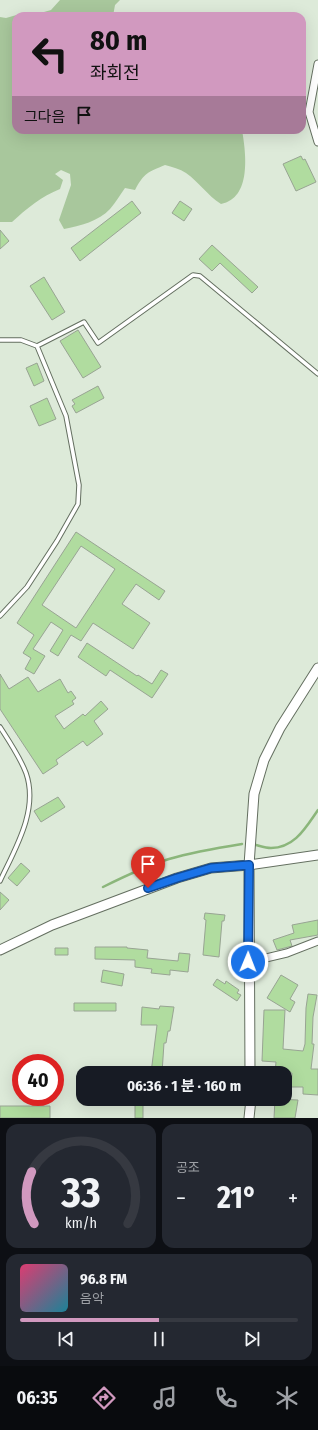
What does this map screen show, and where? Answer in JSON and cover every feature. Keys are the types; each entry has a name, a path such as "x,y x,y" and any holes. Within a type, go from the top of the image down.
{"street":[{"path":"318,64 309,112 318,142"},
{"path":"250,1066 248,962 249,865 254,794 264,760 280,728 318,668"},
{"path":"0,950 52,925 177,878 211,868 249,865 318,855"},
{"path":"248,962 287,953 318,941"},
{"path":"249,1118 250,1106"}],"lane":[{"path":"37,346 84,322 98,343 193,275 200,276 318,374"},
{"path":"0,340 21,340 37,346 66,416 78,485 78,504 57,541 27,587 0,616"},
{"path":"0,728 26,772 29,784 29,806 25,824 0,881"}],"green space":[{"path":"60,0 120,0 115,5 114,12 44,12 51,10"},
{"path":"12,16 12,134 243,134 245,150 245,173 238,193 231,200 221,204 211,197 186,173 179,169 165,165 154,169 144,176 135,190 125,188 110,209 100,217 83,225 64,229 59,220 71,185 70,174 61,170 55,174 63,180 60,189 34,203 12,222 0,222 0,17 6,18"}],"building":[{"path":"301,156 303,160 305,159 316,182 296,191 283,164"},
{"path":"132,201 141,213 80,261 71,248"},
{"path":"180,201 192,209 184,221 172,213"},
{"path":"0,230 9,241 0,249"},
{"path":"212,245 258,287 252,293 220,263 212,271 199,259"},
{"path":"44,277 65,312 52,320 30,286"},
{"path":"78,330 101,367 83,378 60,341"},
{"path":"37,363 44,381 34,386 26,368"},
{"path":"98,386 104,398 76,413 72,406 75,404 72,400"},
{"path":"47,398 56,419 39,426 30,406"},
{"path":"76,532 165,591 159,600 136,584 122,604 150,623 133,649 93,623 81,641 71,635 58,656 50,651 63,630 51,622 33,649 45,656 34,674 25,669 31,658 23,653 34,635 17,623","holes":["81,546 115,569 76,628 42,605"]},
{"path":"87,643 137,676 138,675 152,684 161,670 168,674 152,698 110,670 106,676 78,657"},
{"path":"0,674 9,689 28,677 38,692 60,679 68,693 71,691 76,698 72,701 74,704 55,716 64,729 83,714 85,716 101,701 108,709 94,721 103,734 87,746 83,741 56,760 58,764 43,774 0,709"},
{"path":"58,797 65,807 41,822 34,811"},
{"path":"21,863 30,871 17,886 8,878"},
{"path":"0,892 9,900 0,910"},
{"path":"205,913 225,915 224,921 222,921 219,957 203,955 206,920 204,919"},
{"path":"318,920 318,935 290,940 292,946 277,950 273,940 294,933 292,925"},
{"path":"95,947 127,947 148,950 147,958 178,961 179,953 190,954 188,972 170,970 170,975 151,973 152,969 135,967 135,960 95,959"},
{"path":"55,948 68,948 68,955 55,955"},
{"path":"103,970 124,974 122,986 101,982"},
{"path":"281,975 298,985 290,999 295,1002 290,1012 267,998"},
{"path":"217,979 225,984 226,981 239,990 237,993 241,995 237,1001 213,985"},
{"path":"308,994 317,995 313,1017 312,1044 314,1044 311,1069 318,1069 318,1095 303,1094 303,1087 292,1087 292,1066 276,1066 276,1062 262,1061 264,1010 285,1010 283,1049 303,1051 305,1044"},
{"path":"74,1003 116,1003 116,1011 74,1011"},
{"path":"160,1006 174,1007 170,1031 168,1031 166,1043 164,1043 162,1066 152,1066 157,1025 141,1025 142,1007 159,1009"},
{"path":"292,1100 298,1100 295,1118 274,1118 275,1106 292,1106"},
{"path":"0,1106 50,1106 50,1118 0,1118"},
{"path":"135,1106 143,1106 143,1118 135,1118"}],"waterway":[{"path":"256,845 271,848 287,844 299,835 318,810"},
{"path":"103,887 169,859 196,852 242,844"}],"route":[{"path":"148,888 211,868 249,865 248,962"}]}
